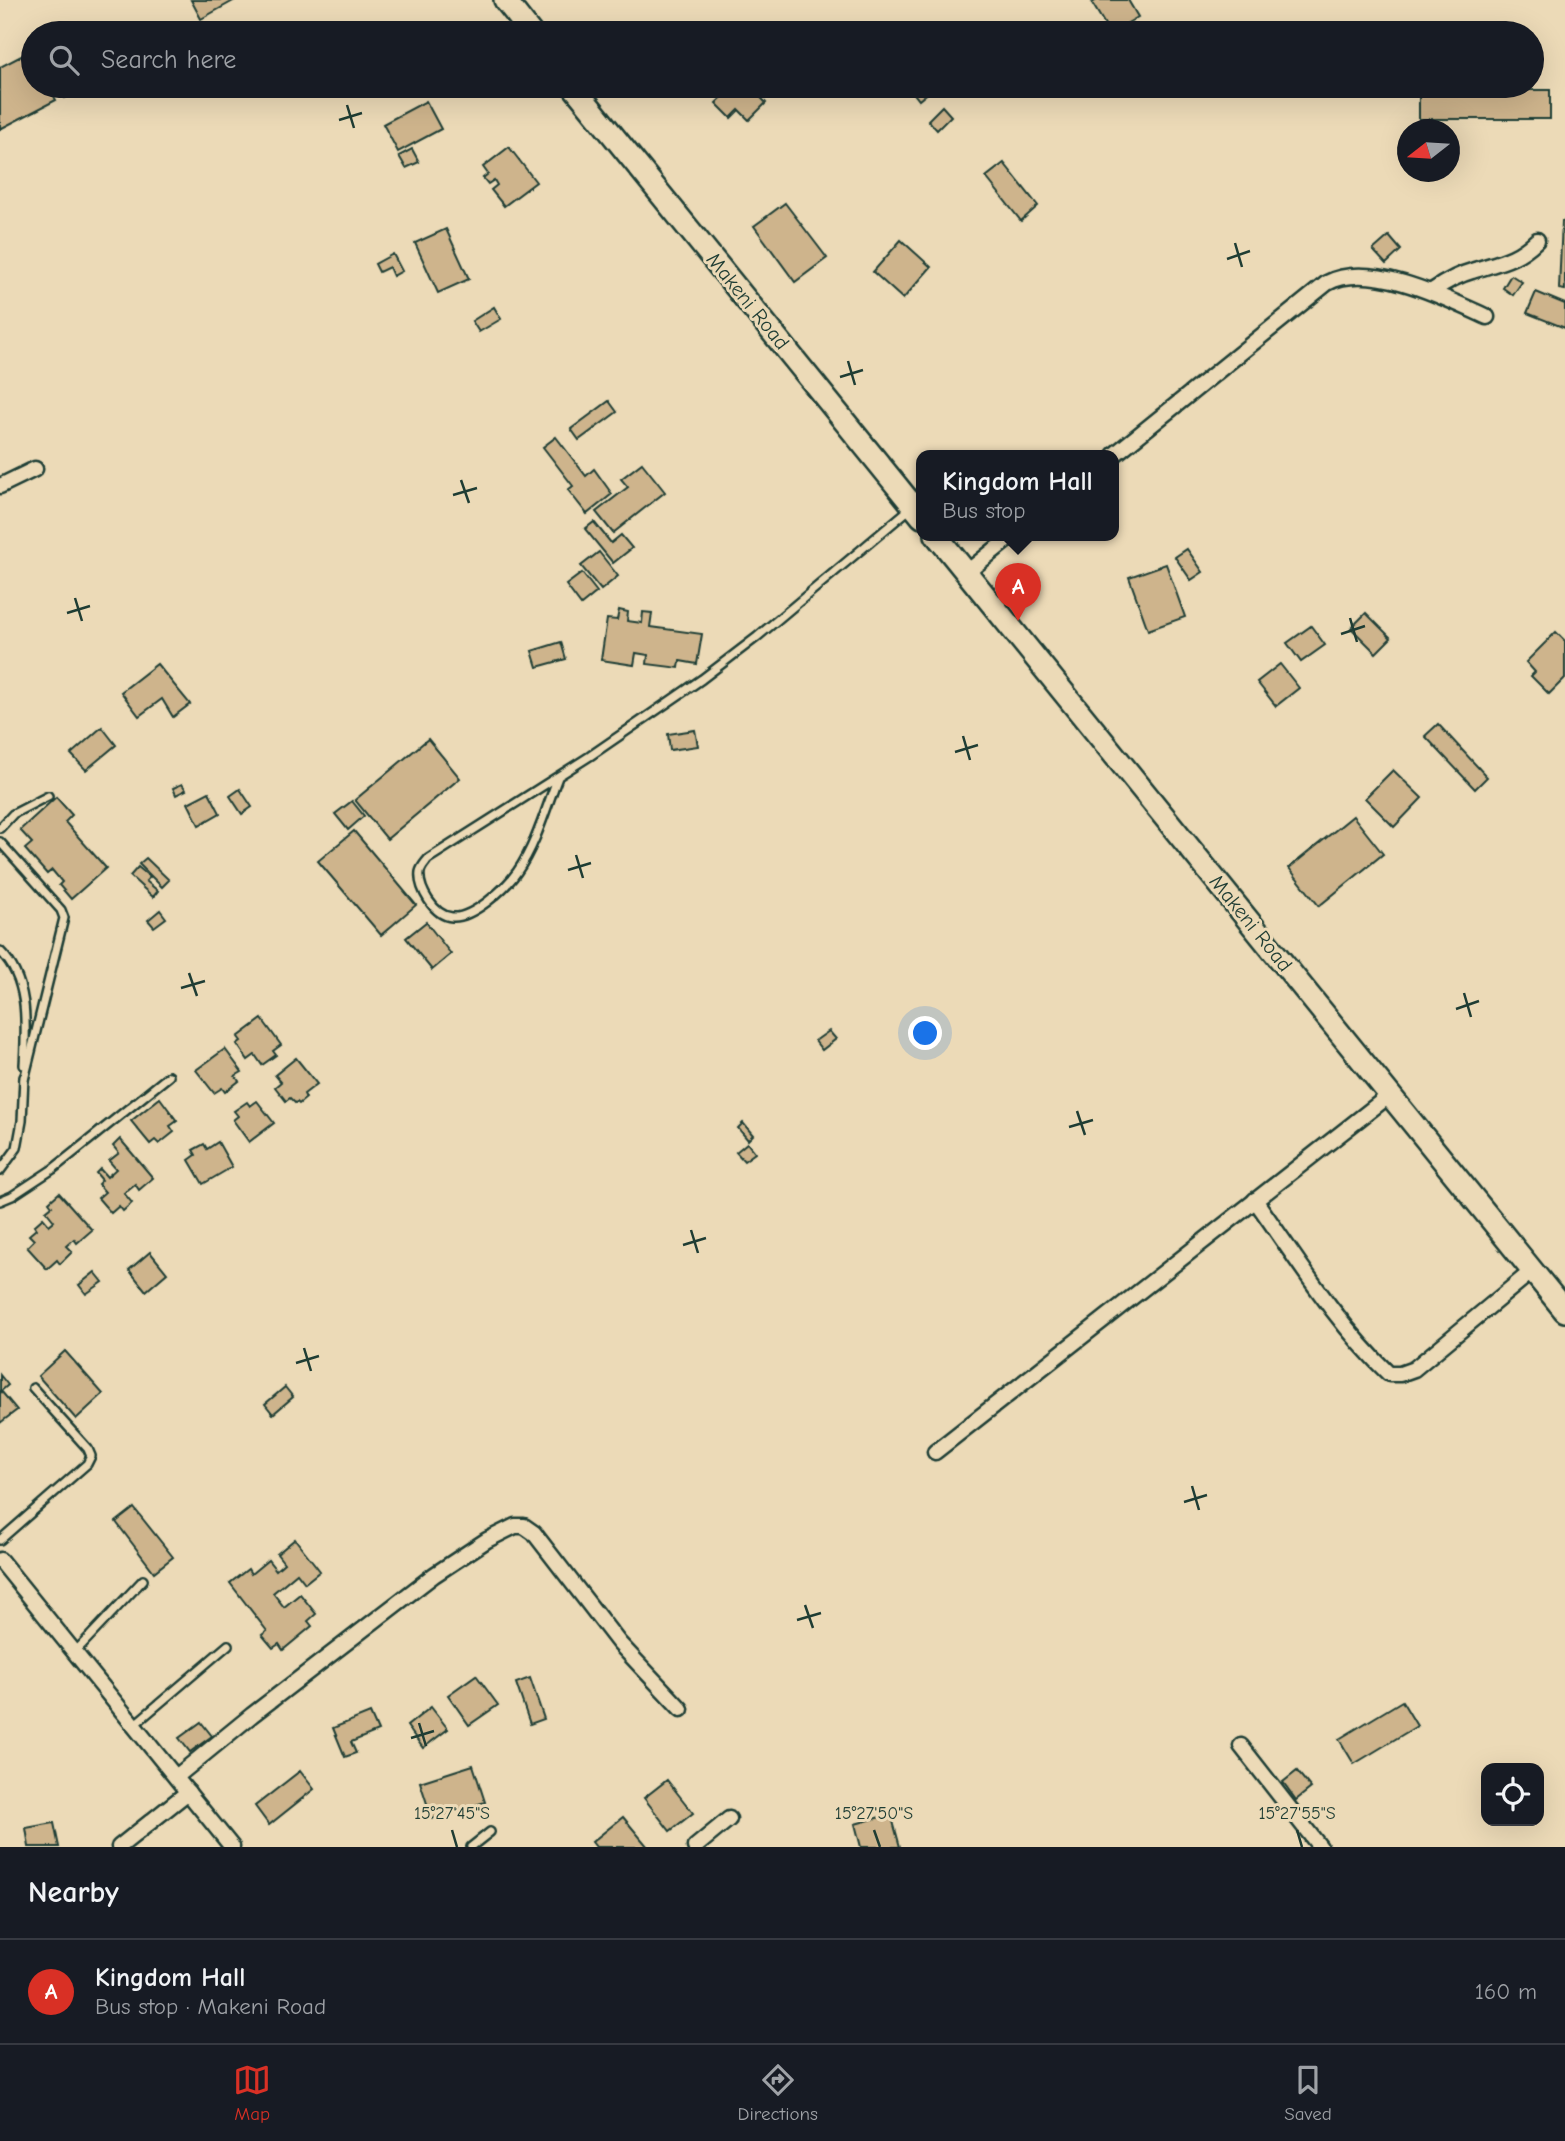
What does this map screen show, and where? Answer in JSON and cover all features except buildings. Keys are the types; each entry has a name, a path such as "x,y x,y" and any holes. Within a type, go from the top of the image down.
{"main road":[{"path":"505,0 522,21"},
{"name":"Makeni Road","path":"583,98 916,511"},
{"name":"Makeni Road","path":"941,541 1565,1311"}],"street":[{"path":"1432,291 1469,271 1509,261 1522,254 1537,240"},
{"path":"1119,451 1327,283 1338,277 1352,274 1432,291 1487,317"},
{"path":"0,486 35,469"},
{"path":"966,573 1006,541"},
{"path":"935,1452 1391,1094"},
{"path":"1255,1200 1340,1320 1364,1350 1389,1374 1400,1374 1414,1369 1532,1271"},
{"path":"176,1777 434,1575 487,1540 515,1526 524,1526 534,1533 619,1643 681,1709"},
{"path":"0,1560 232,1847"},
{"path":"1241,1745 1320,1847"},
{"path":"119,1847 188,1792"},
{"path":"695,1847 729,1819"}],"lane":[{"path":"558,777 517,872 494,897 469,914 452,918 440,913 429,901 420,882 420,869 428,859 558,777 702,679 916,513"},
{"path":"0,828 13,814 48,796"},
{"path":"0,842 61,910 64,918 24,1080"},
{"path":"0,951 16,970 22,988 26,1034 22,1121 17,1148 0,1171"},
{"path":"0,1201 54,1170 169,1076"},
{"path":"0,1540 87,1464 91,1456 88,1449 33,1388"},
{"path":"75,1652 143,1580"},
{"path":"134,1725 228,1645"},
{"path":"471,1847 490,1832"}],"place":[{"name":"Kingdom Hall","path":"1018,621"}]}
